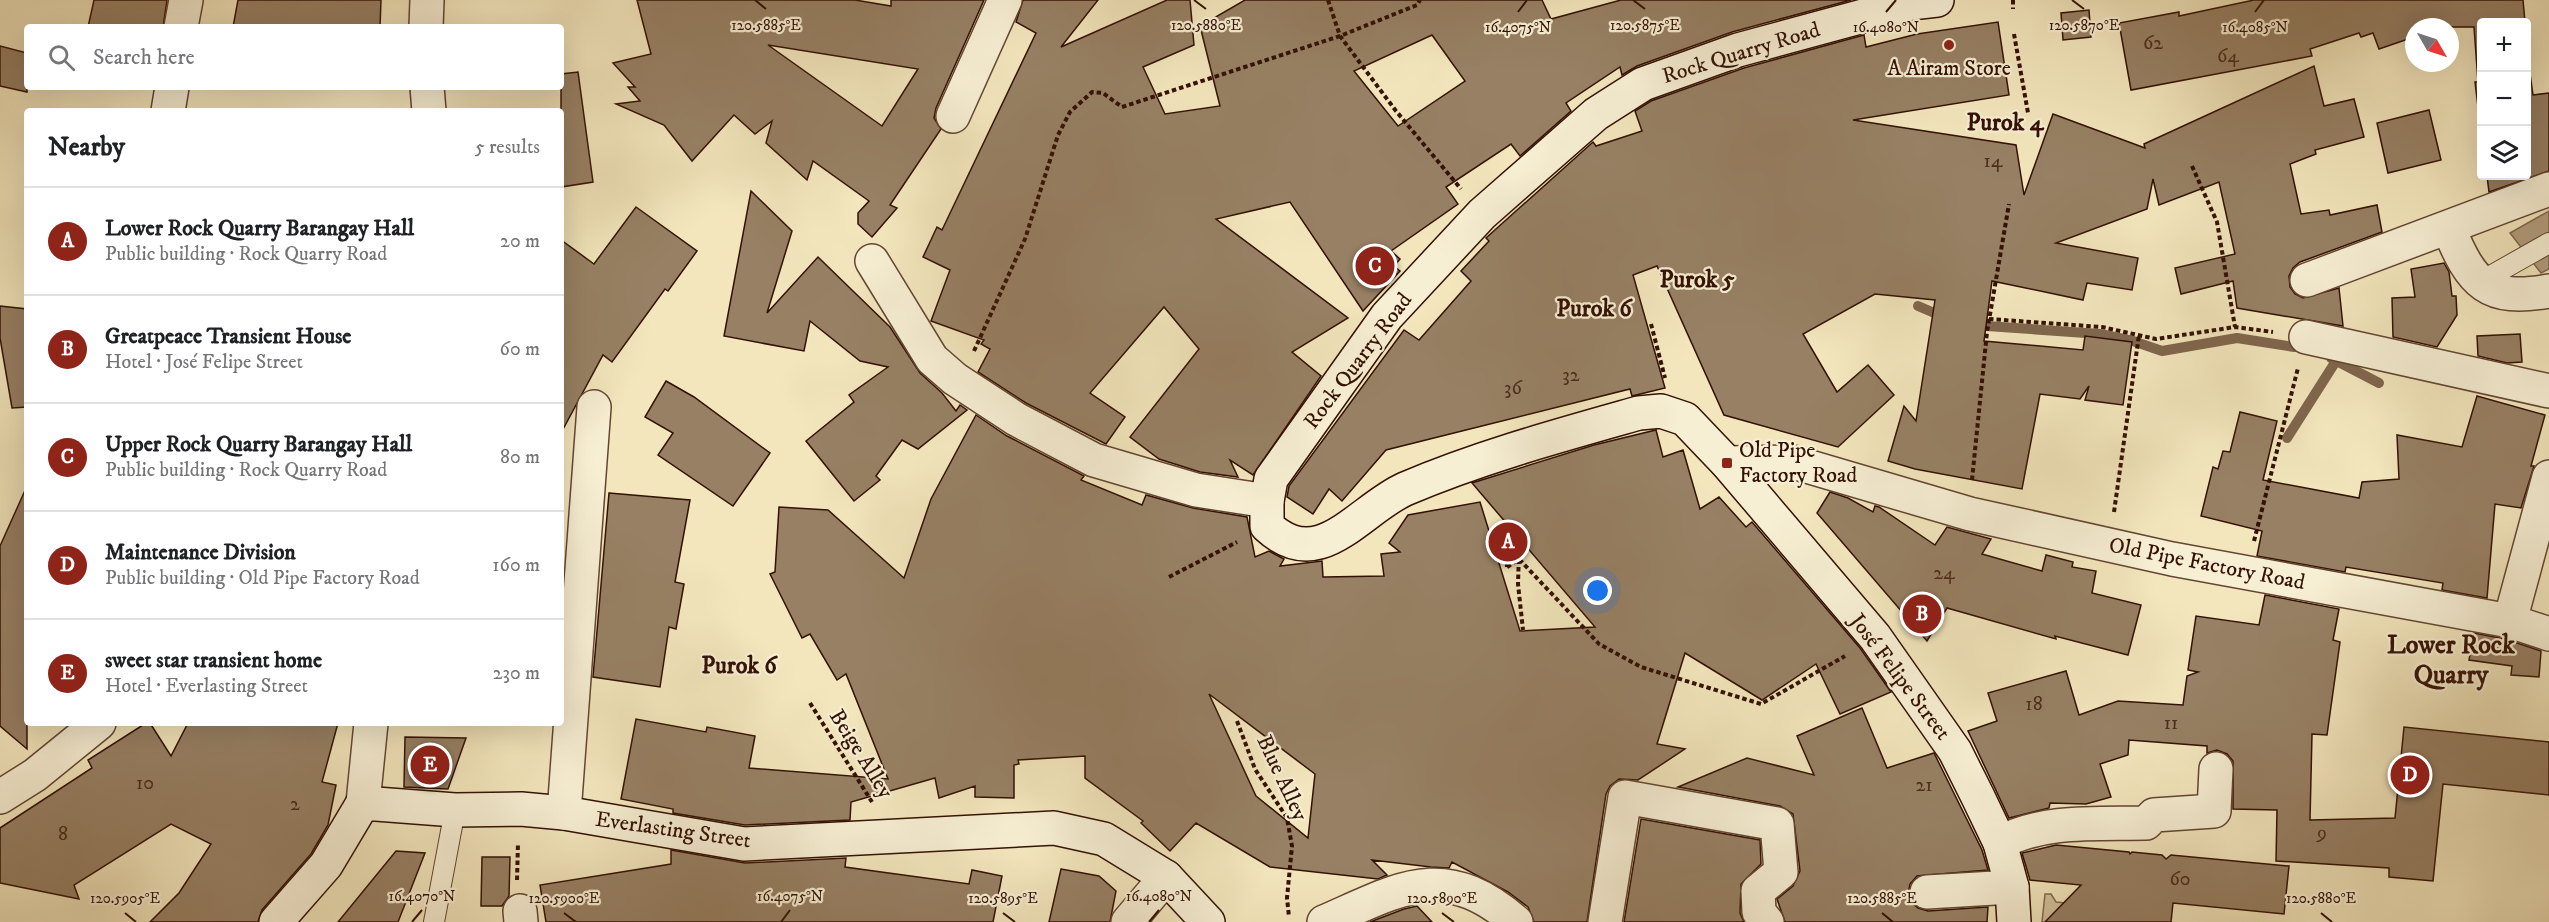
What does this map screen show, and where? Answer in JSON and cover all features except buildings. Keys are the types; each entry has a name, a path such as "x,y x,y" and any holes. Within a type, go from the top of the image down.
{"street":[{"path":"182,24 186,0"},
{"path":"426,24 427,0"},
{"path":"953,116 1005,0"},
{"name":"Rock Quarry Road","path":"1267,513 1271,479 1387,315 1482,214 1596,114 1643,84 1738,50 1911,3 1937,0"},
{"path":"168,108 172,90"},
{"path":"427,90 429,108"},
{"path":"2307,280 2449,229 2549,189"},
{"path":"2449,229 2459,254 2480,282 2492,291 2513,296 2549,291"},
{"path":"872,261 932,359 955,379 1016,419 1094,460 1267,513 1281,540 1298,543 1321,542 1350,525 1384,499 1408,488 1536,444 1639,413 1661,411 1685,419 1727,463"},
{"path":"2306,337 2549,392"},
{"path":"564,813 594,407"},
{"name":"Old Pipe Factory Road","path":"1727,463 1793,462 1970,514 2172,559 2510,621 2549,634"},
{"name":"José Felipe Street","path":"1727,463 1875,638 1955,751 2000,843 2012,887 2014,922"},
{"path":"2510,621 2549,477"},
{"path":"0,797 35,775 95,726"},
{"path":"276,922 326,865 363,803 371,726"},
{"path":"2000,843 2019,832 2039,829 2068,825 2146,823 2154,815 2214,811 2216,769"},
{"path":"1605,922 1625,797 1777,824 1781,872 1758,891 1760,912 1767,922"},
{"name":"Everlasting Street","path":"363,803 455,810 521,809 564,813 744,844 1054,828 1104,839 1166,877 1208,922"},
{"path":"1128,922 1166,877"},
{"path":"1324,922 1392,892 1439,883 1472,891 1516,922"},
{"path":"1927,892 2012,887"}],"lane":[{"path":"2480,282 2549,243"},
{"path":"434,922 455,810"}],"path":[{"path":"1328,0 1340,36 1396,111 1482,214"},
{"path":"955,379 969,361 1014,266 1058,135 1070,112 1092,92 1103,93 1122,107 1340,36 1417,5 1420,0"},
{"path":"2013,0 2013,9"},
{"path":"2014,34 2028,113"},
{"path":"2192,166 2217,222 2235,327"},
{"path":"1972,482 1987,332 2009,204"},
{"path":"1989,321 2102,327 2138,338 2156,339 2235,327 2306,337 2247,571"},
{"path":"1651,324 1666,384"},
{"path":"2113,519 2138,338"},
{"path":"1169,577 1267,513"},
{"path":"1519,552 1523,630"},
{"path":"1507,553 1507,567 1519,559"},
{"path":"1519,559 1599,644 1641,668 1761,704 1852,652"},
{"name":"Beige Alley","path":"810,703 878,812"},
{"name":"Blue Alley","path":"1237,721 1255,769 1287,818 1292,846 1287,898 1289,922"},
{"path":"520,916 515,867 521,809"}],"shaded area":[{"path":"2549,211 2549,269 2541,273 2510,233"},
{"path":"2045,894 2051,894 2056,902 2084,905 2083,922 2042,922"}],"waterway":[{"path":"1918,306 1946,318"},
{"path":"1972,325 2100,334 2133,341 2162,351 2237,338 2294,347"},
{"path":"2331,358 2379,383"},
{"path":"2287,438 2336,361"}],"place":[{"name":"A Airam Store","path":"1949,45"},
{"name":"Upper Rock Quarry Barangay Hall","path":"1375,266"},
{"name":"Old Pipe Factory Road","path":"1727,463"},
{"name":"Lower Rock Quarry Barangay Hall","path":"1508,542"},
{"name":"Greatpeace Transient House","path":"1922,614"},
{"name":"sweet star transient home","path":"430,765"},
{"name":"Maintenance Division","path":"2410,775"}],"district":[{"name":"Purok 4","path":"2005,123"},
{"name":"Purok 5","path":"1697,280"},
{"name":"Purok 6","path":"1594,309"},
{"name":"Lower Rock Quarry","path":"2451,660"},
{"name":"Purok 6","path":"739,666"}]}
